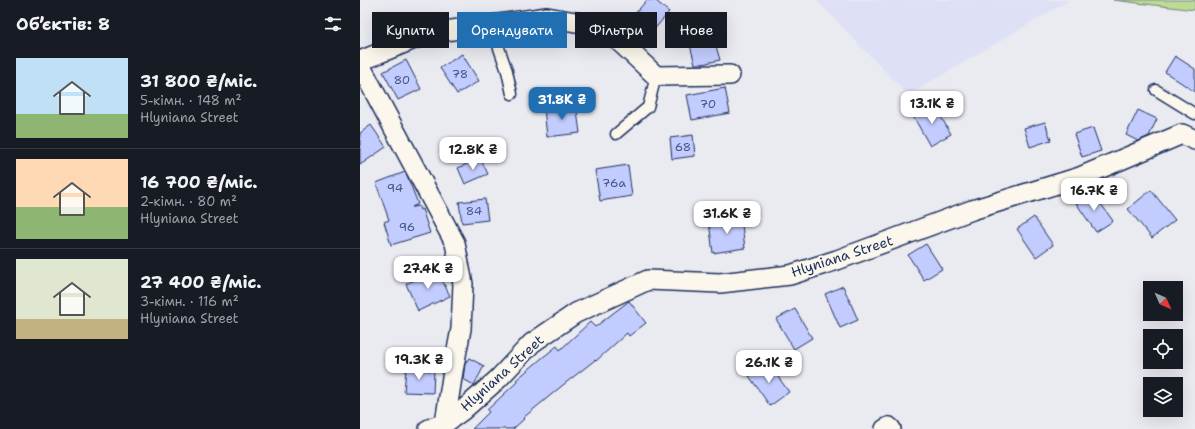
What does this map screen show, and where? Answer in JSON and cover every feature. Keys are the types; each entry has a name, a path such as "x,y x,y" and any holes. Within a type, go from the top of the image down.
{"street":[{"name":"Hlyniana Street","path":"567,21 604,27 656,76"},
{"name":"Hlyniana Street","path":"437,426 453,371 461,329 463,284 455,243 360,63 429,33 457,29"},
{"path":"656,76 730,75"},
{"name":"Hlyniana Street","path":"437,426 463,410 498,379 532,343 576,313 648,280 720,283 790,275 837,260 972,210 1080,177 1182,134 1195,140"},
{"path":"885,429 889,427 891,429"}],"lane":[{"path":"499,48 507,72 512,94"},
{"path":"616,134 648,107 656,76"},
{"path":"1156,90 1195,114"}],"shaded area":[{"path":"816,0 1068,0 1068,1 908,95"}],"green space":[{"path":"1113,0 1195,0 1195,10"}],"building":[{"path":"647,0 655,0 669,12 665,12 665,17 657,26 657,12 636,12"},
{"path":"691,48 717,48 720,60 695,64"},
{"path":"462,54 479,81 457,94 440,68"},
{"path":"1175,56 1195,69 1195,92 1165,72"},
{"path":"406,60 421,89 398,100 383,72"},
{"path":"725,88 730,113 692,120 687,95"},
{"path":"576,104 580,133 547,137 544,108"},
{"path":"934,105 951,134 930,146 913,116"},
{"path":"1138,110 1157,119 1149,136 1138,141 1126,135"},
{"path":"1045,122 1051,140 1030,147 1024,128"},
{"path":"371,125 386,147 360,165 360,133"},
{"path":"1093,128 1101,151 1082,157 1074,134"},
{"path":"693,135 695,156 672,159 670,138"},
{"path":"480,158 488,174 465,184 458,168"},
{"path":"628,165 632,196 600,201 595,170"},
{"path":"405,172 418,204 412,207 419,206 420,210 422,209 430,233 391,245 384,222 389,220 376,183"},
{"path":"1151,190 1175,220 1152,238 1128,209"},
{"path":"1092,191 1113,221 1096,232 1076,203"},
{"path":"485,199 488,220 462,223 459,202"},
{"path":"741,217 745,248 713,253 709,222"},
{"path":"1034,217 1053,245 1036,257 1017,229"},
{"path":"926,244 942,269 924,280 908,255"},
{"path":"437,270 450,296 418,311 406,284"},
{"path":"843,286 858,320 840,328 825,294"},
{"path":"629,301 646,323 629,336 627,333 596,361 595,360 523,418 524,419 513,429 472,429 489,412 487,410 517,382 516,380 542,358 557,346 560,350 590,322 595,327"},
{"path":"795,309 812,338 794,349 776,319"},
{"path":"469,358 484,366 474,385 463,379 465,364"},
{"path":"768,363 789,392 770,406 749,376"},
{"path":"406,369 434,371 433,393 404,392"}]}
